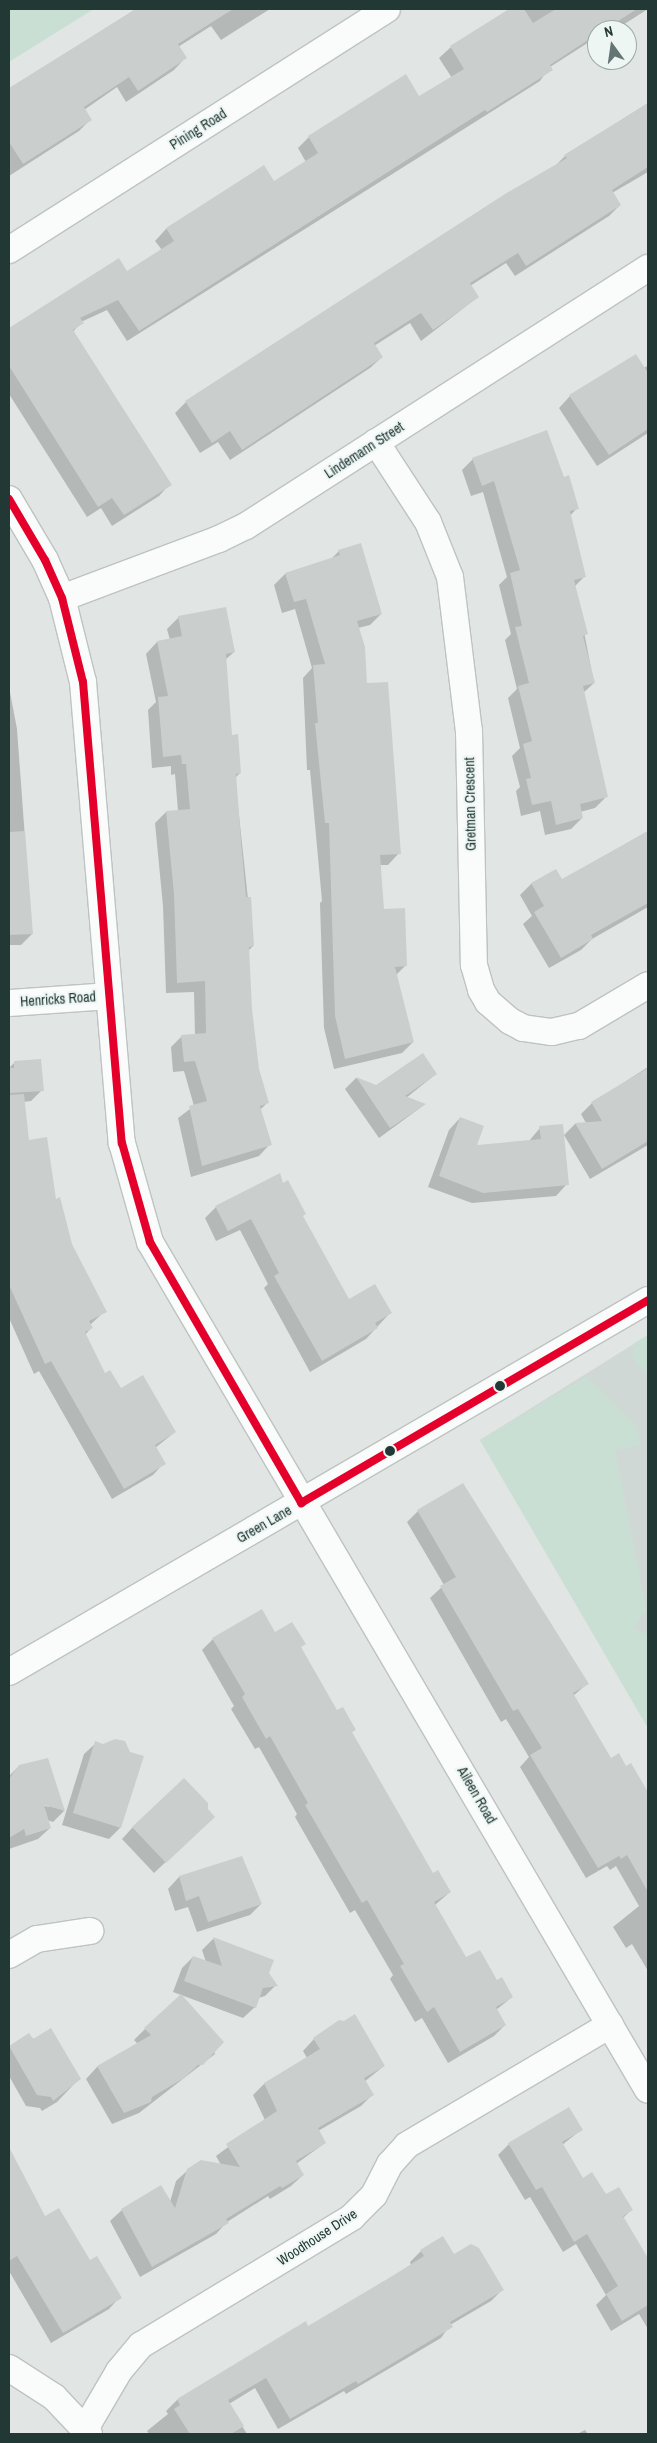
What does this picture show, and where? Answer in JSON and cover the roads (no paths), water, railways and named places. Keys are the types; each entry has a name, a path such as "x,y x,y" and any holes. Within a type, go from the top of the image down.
{"street":[{"name":"Pining Road","path":"9,250 387,9"},
{"name":"Lindemann Street","path":"62,598 219,539 246,526 648,268"},
{"name":"Gretman Crescent","path":"376,442 428,522 450,577 469,731 474,965 488,1002 510,1022 523,1028 552,1032 578,1026 648,985"},
{"name":"Aileen Road","path":"9,499 45,560 62,598 84,691 108,996 122,1143 150,1242 301,1503 458,1762 648,2090"},
{"name":"Henricks Road","path":"9,1003 108,996"},
{"name":"Green Lane","path":"9,1672 648,1300"},
{"path":"9,1956 37,1939 90,1931"},
{"name":"Woodhouse Drive","path":"87,2431 119,2371 141,2345 352,2217 374,2195 390,2164 407,2146 610,2025"},
{"path":"9,2368 54,2397 87,2431"}]}
